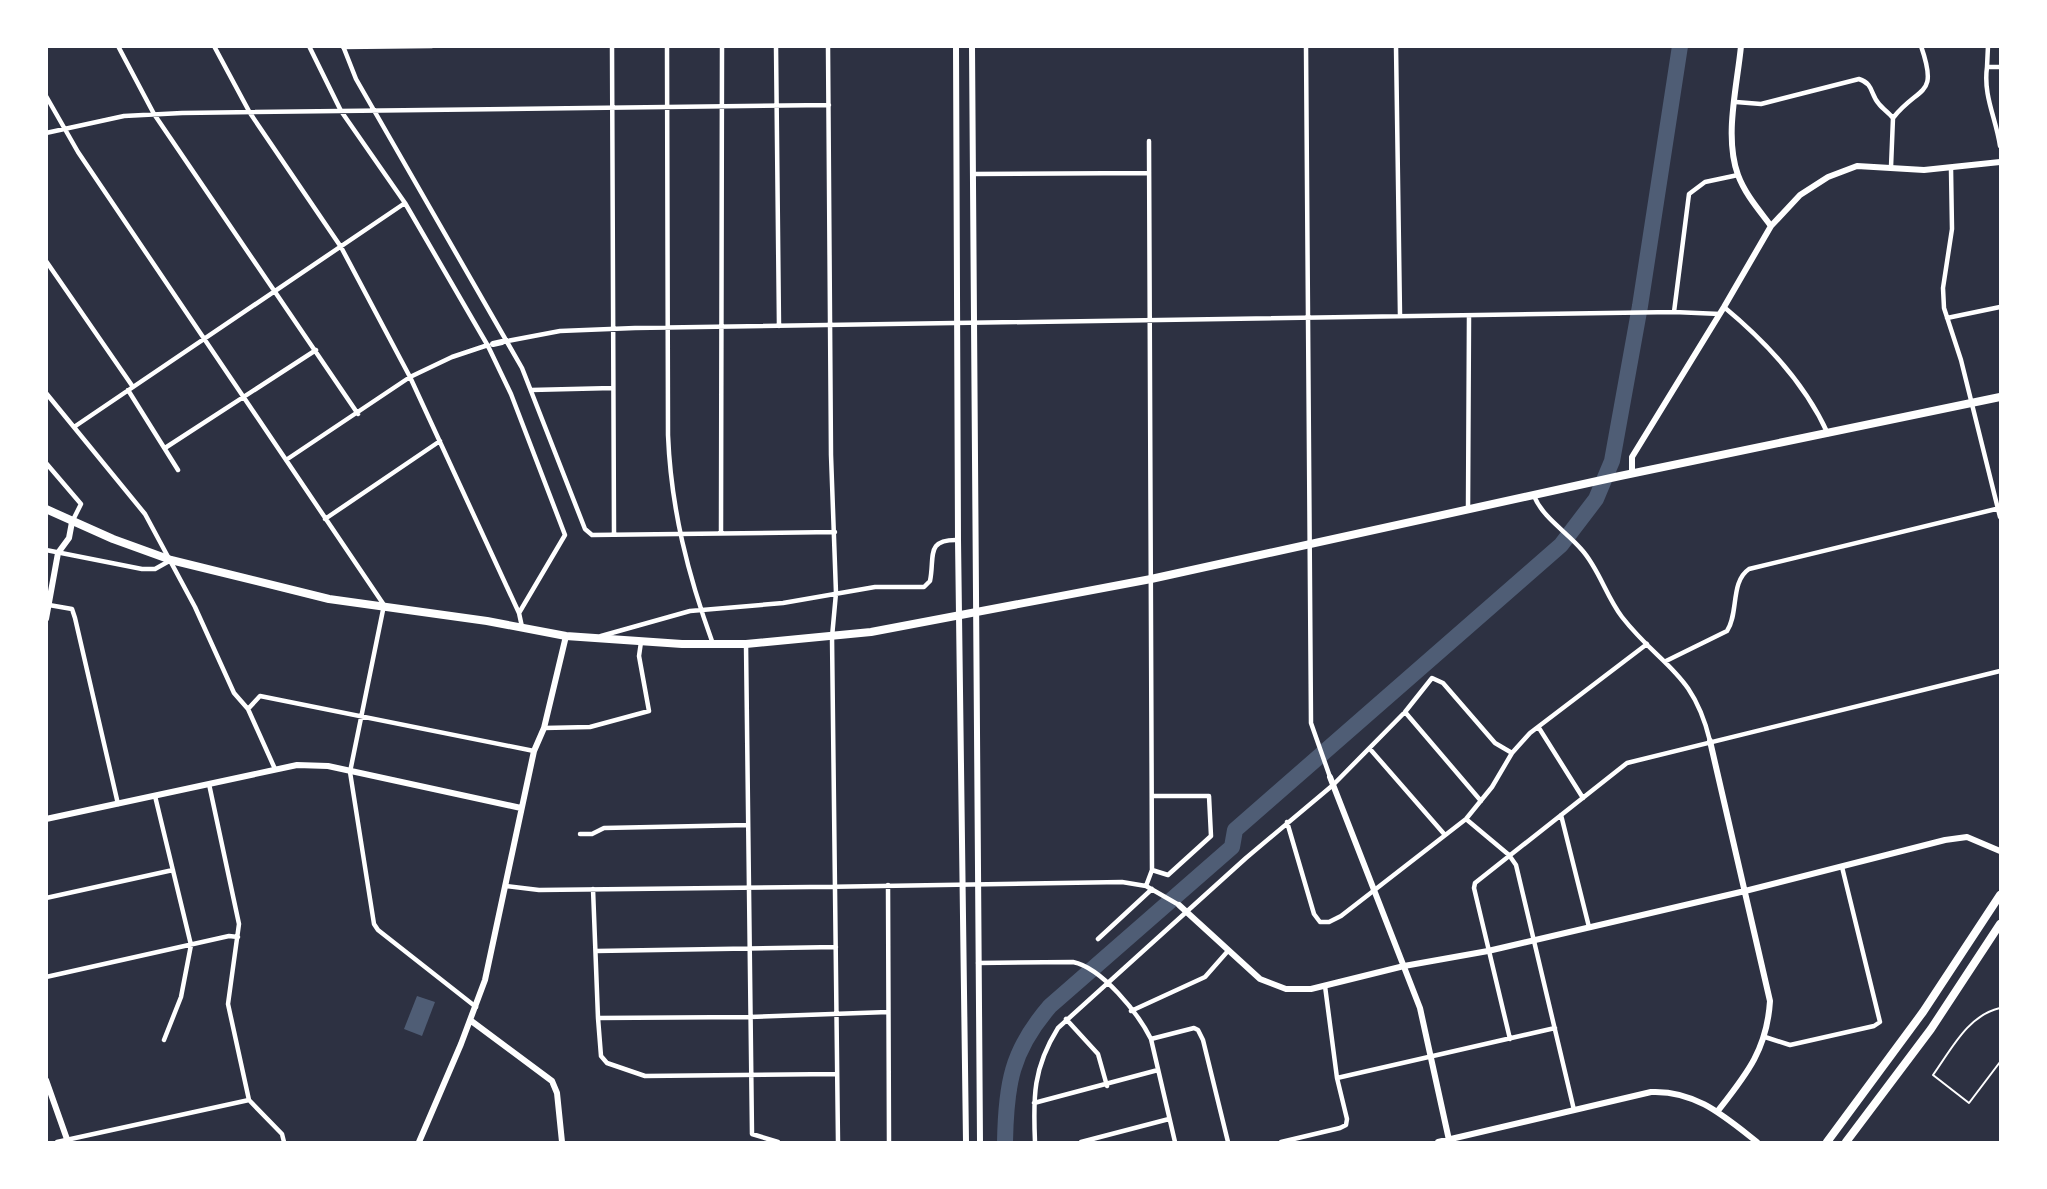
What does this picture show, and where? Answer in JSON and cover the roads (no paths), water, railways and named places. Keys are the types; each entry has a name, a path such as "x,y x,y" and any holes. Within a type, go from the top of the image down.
{"highway":[{"path":"46,509 72,522 171,560 329,599 384,605 566,636 641,642 746,644 832,637 1151,579 1998,396"},
{"path":"1827,1143 1923,1012 2001,895"},
{"path":"1846,1143 1931,1029 2001,924"}],"street":[{"path":"118,46 154,114 273,293 316,350 358,414"},
{"path":"214,46 250,113 341,247 410,378 519,614 522,627"},
{"path":"309,46 341,111 405,203 491,345 565,535 519,614"},
{"path":"432,46 343,47 354,74 531,390 585,529 592,535 835,532"},
{"path":"612,46 614,534"},
{"path":"668,46 670,466 679,534 700,610 713,644"},
{"path":"721,533 722,46"},
{"path":"776,46 779,326"},
{"path":"828,46 831,455 836,593 832,637 838,1143"},
{"path":"956,46 958,540 966,1143"},
{"path":"972,46 972,323 980,1143"},
{"path":"1306,46 1308,546 1312,603 1311,723 1318,749 1420,1008 1449,1141"},
{"path":"1396,46 1400,315"},
{"path":"1741,46 1736,102 1730,133 1738,176 1771,226"},
{"path":"1891,167 1893,118 1923,92 1928,84 1929,74 1921,46"},
{"path":"1988,46 1987,97 2001,146"},
{"path":"1987,67 2001,67"},
{"path":"1736,102 1771,102 1859,79 1866,81 1874,90 1876,102 1893,118"},
{"path":"46,96 64,128 204,339 384,605 350,772 374,924 378,930 476,1007"},
{"path":"46,133 106,119 154,114 829,105"},
{"path":"1146,886 1152,870 1149,141"},
{"path":"1632,474 1632,457 1771,226 1791,202 1828,177 1857,166 1891,167 1902,170 1951,169 2001,162"},
{"path":"1951,169 1952,230 1942,288 1947,318 1973,403 2001,517"},
{"path":"973,174 1148,173"},
{"path":"1674,312 1689,194 1705,182 1738,176"},
{"path":"74,427 405,203"},
{"path":"46,261 130,389 178,470"},
{"path":"1724,307 1754,332 1812,404 1828,434"},
{"path":"1947,318 2001,307"},
{"path":"286,460 410,378 452,357 504,341 560,332 612,329 1400,315 1674,312 1719,314"},
{"path":"1468,510 1469,316"},
{"path":"165,448 316,350"},
{"path":"531,390 613,388"},
{"path":"46,393 145,514 171,560 234,693 248,709 275,769"},
{"path":"325,519 440,441"},
{"path":"46,463 81,504 72,522 69,538 58,552 46,620"},
{"path":"1534,496 1538,506 1572,539 1589,560 1621,615 1647,644 1683,678 1700,704 1770,1001 1765,1037 1750,1068 1718,1112"},
{"path":"1666,661 1727,631 1731,624 1739,580 1749,569 1999,508"},
{"path":"596,637 700,610 783,603 875,586 924,587 930,581 932,553 936,544 943,540 958,540"},
{"path":"46,550 141,569 155,569 171,560"},
{"path":"49,605 72,609 118,804"},
{"path":"419,1143 476,1007 489,964 534,751 544,728 566,636"},
{"path":"544,728 590,727 649,711 639,656 641,642"},
{"path":"746,644 752,1134 778,1143"},
{"path":"1287,822 1314,914 1320,921 1329,922 1341,916 1466,819 1481,801 1512,753 1530,733 1647,644"},
{"path":"1510,1039 1488,951 1474,888 1475,883 1627,763 2001,671"},
{"path":"1035,1143 1035,1080 1044,1052 1066,1019 1105,981 1287,822 1333,785 1405,712 1432,678 1437,679 1495,743 1512,753"},
{"path":"248,709 260,696 534,751"},
{"path":"1405,712 1481,801"},
{"path":"1539,728 1582,798"},
{"path":"1370,748 1445,835"},
{"path":"46,819 306,764 328,766 521,808"},
{"path":"210,784 239,924 228,1004 249,1100 282,1134 284,1143"},
{"path":"155,796 192,945 181,997 164,1040"},
{"path":"1152,796 1209,796 1211,836 1168,874 1152,870"},
{"path":"1561,815 1589,927"},
{"path":"1466,819 1509,855 1516,866 1574,1110"},
{"path":"580,834 592,834 604,828 748,825"},
{"path":"505,886 531,889 749,889 1122,882 1146,886 1179,905 1227,952 1260,979 1276,986 1297,990 1325,986 1404,966 1488,951 1745,891 1955,838 1978,840 2001,851"},
{"path":"1765,1037 1790,1045 1874,1026 1880,1022 1842,867"},
{"path":"46,898 173,870"},
{"path":"888,885 889,1143"},
{"path":"593,889 601,1056 607,1063 636,1075 837,1074"},
{"path":"1098,939 1154,890"},
{"path":"46,977 230,936 238,937"},
{"path":"596,951 836,947"},
{"path":"1131,1011 1205,977 1227,952"},
{"path":"978,963 1073,962 1085,964 1105,981 1131,1011 1151,1040 1175,1143"},
{"path":"1281,1143 1346,1125 1347,1119 1338,1078 1325,986"},
{"path":"598,1018 750,1017 888,1012"},
{"path":"1066,1019 1098,1054 1107,1086"},
{"path":"470,1020 552,1081 557,1093 562,1143"},
{"path":"1151,1040 1194,1028 1200,1034 1228,1143"},
{"path":"1338,1078 1431,1059 1555,1028"},
{"path":"1034,1104 1107,1086 1158,1070"},
{"path":"46,1080 49,1096 68,1141"},
{"path":"1438,1143 1651,1092 1671,1091 1698,1100 1718,1112 1757,1143"},
{"path":"57,1143 249,1100"},
{"path":"1081,1143 1169,1119"}],"lane":[{"path":"2001,1008 1990,1010 1968,1026 1934,1074 1969,1103 2001,1062"}],"water":[{"path":"417,996 435,1002 422,1036 404,1029"}],"waterway":[{"path":"1005,1142 1007,1103 1013,1070 1027,1038 1050,1006 1232,847 1235,830 1561,545 1596,499 1612,461 1640,306 1680,46"}]}
